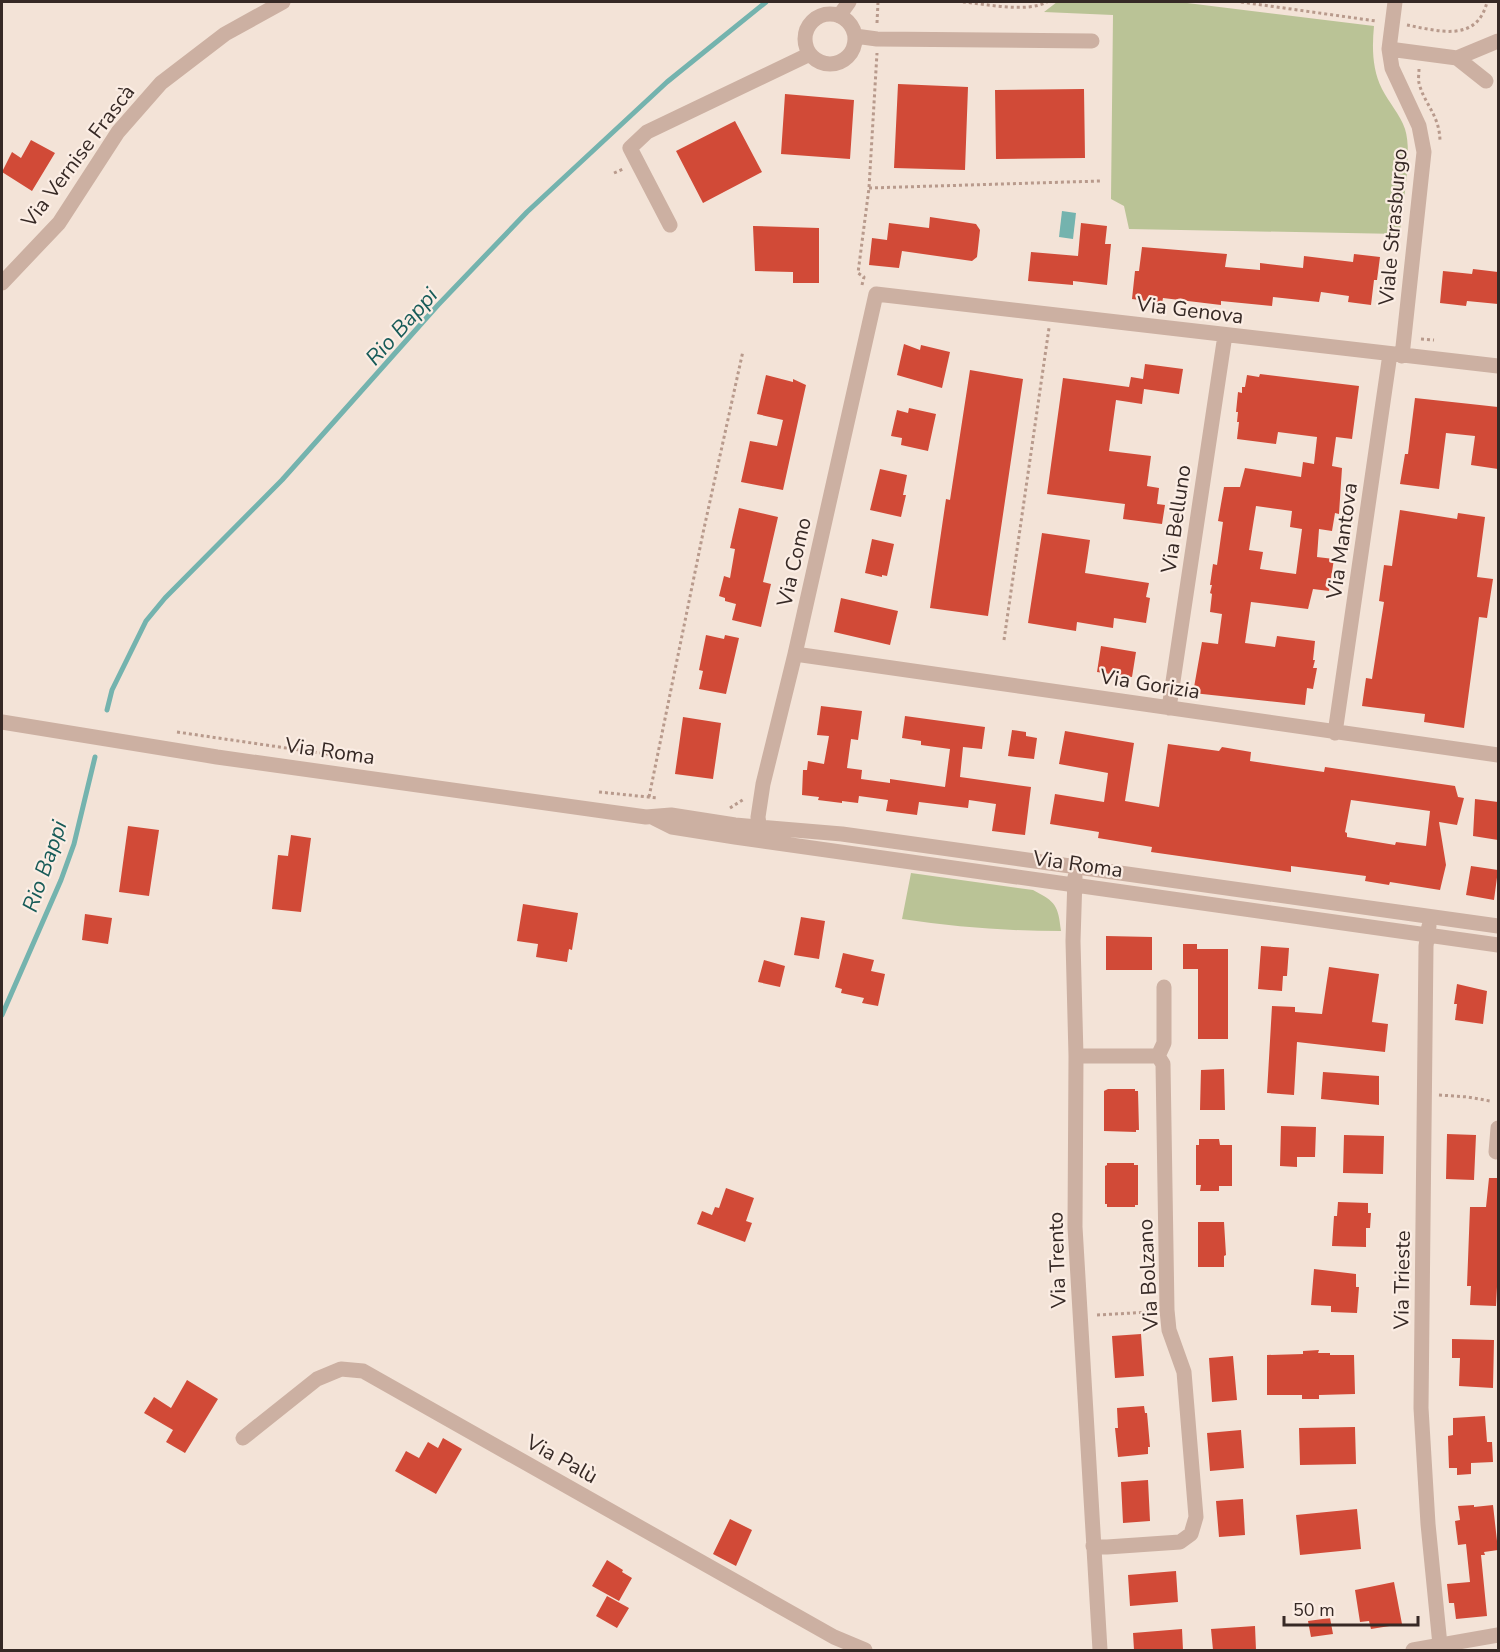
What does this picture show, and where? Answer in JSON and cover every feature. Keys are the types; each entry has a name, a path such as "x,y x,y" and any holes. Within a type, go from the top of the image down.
{"street":[{"name":"Via Vernise Frascà","path":"2,283 59,224 117,132 161,83 225,34 283,2"},
{"path":"839,16 849,2"},
{"name":"Viale Strasburgo","path":"1395,2 1389,49 1392,68 1419,126 1424,152 1396,355"},
{"path":"826,14 839,16 850,24 855,36 853,49 845,59 833,64 820,62 810,54 805,42 807,29 814,19 826,14"},
{"path":"855,36 877,39 1092,41"},
{"path":"1389,49 1457,58 1498,40"},
{"path":"669,225 630,148 647,132 810,54"},
{"path":"1457,58 1486,81"},
{"name":"Via Genova","path":"876,294 1498,366"},
{"name":"Via Como","path":"759,833 763,784 795,654 876,294"},
{"name":"Via Belluno","path":"1169,708 1225,335"},
{"name":"Via Mantova","path":"1335,733 1396,355"},
{"name":"Via Gorizia","path":"795,654 1498,755"},
{"name":"Via Roma","path":"2,722 217,757 650,818 671,816 759,833 1074,885 1498,945"},
{"name":"Via Roma","path":"759,833 842,834 1498,926"},
{"name":"Via Trento","path":"1077,867 1074,885 1075,1227 1100,1650"},
{"name":"Via Trieste","path":"1430,916 1427,936 1421,1408 1428,1524 1440,1645"},
{"name":"Via Bolzano","path":"1094,1545 1107,1547 1180,1542 1191,1534 1196,1516 1184,1372 1169,1330 1167,1310 1163,1064 1158,1056 1164,1043 1164,987"},
{"path":"1076,1056 1158,1056"},
{"path":"1496,1152 1498,1128"},
{"name":"Via Palù","path":"243,1438 317,1379 341,1369 363,1371 834,1637 865,1650"},
{"path":"1413,1650 1498,1635"}],"path":[{"path":"877,29 878,2"},
{"path":"963,2 1027,8 1038,7 1047,2"},
{"path":"1241,2 1381,22"},
{"path":"1286,9 1287,2"},
{"path":"1402,25 1453,33 1462,31 1474,24 1484,13 1487,2"},
{"path":"864,277 858,273 869,188 878,55"},
{"path":"614,173 625,168"},
{"path":"869,188 1101,181"},
{"path":"1004,640 1051,314"},
{"path":"1422,339 1434,340"},
{"path":"650,818 650,797 703,533 743,351"},
{"path":"173,732 339,756"},
{"path":"597,792 661,799"},
{"path":"730,808 745,798"},
{"path":"1425,1095 1468,1097 1490,1101"},
{"path":"1089,1316 1159,1311"}],"green space":[{"path":"1057,2 1179,2 1374,26 1373,50 1376,74 1382,89 1403,124 1407,140 1407,166 1400,234 1129,229 1124,206 1111,199 1113,15 1044,12"},
{"path":"911,873 1033,890 1054,905 1059,915 1061,931 981,928 902,919"}],"water":[{"path":"1062,211 1076,213 1073,239 1059,237"}],"building":[{"path":"898,84 968,87 965,170 894,168"},
{"path":"1084,89 1085,158 996,159 995,90"},
{"path":"785,94 854,100 850,159 781,154"},
{"path":"735,121 762,172 703,203 676,151"},
{"path":"31,140 55,153 32,191 2,172 12,152 21,158"},
{"path":"930,217 976,224 980,230 977,257 972,261 902,251 899,268 869,265 872,238 887,240 889,223 929,228"},
{"path":"1081,223 1107,226 1105,244 1111,244 1107,285 1073,281 1073,285 1028,281 1031,252 1078,256"},
{"path":"753,226 819,228 819,283 793,283 793,272 755,271"},
{"path":"1142,247 1227,254 1225,267 1260,270 1260,263 1303,268 1304,256 1353,262 1354,254 1380,257 1371,305 1348,302 1349,296 1321,292 1319,302 1273,297 1272,306 1221,301 1221,305 1163,298 1162,303 1132,299 1135,271 1139,271"},
{"path":"1473,269 1498,272 1498,304 1467,301 1466,306 1440,303 1443,271 1472,274"},
{"path":"904,344 920,350 921,345 950,352 942,388 897,375"},
{"path":"1145,364 1183,369 1179,394 1144,389 1142,404 1116,400 1109,451 1151,456 1147,486 1159,488 1157,504 1165,505 1162,524 1123,519 1125,504 1047,494 1063,378 1129,387 1131,377 1143,379"},
{"path":"970,370 1023,379 988,616 930,608 946,499 950,500"},
{"path":"1260,374 1359,386 1352,439 1336,437 1332,466 1342,468 1339,514 1335,513 1332,531 1319,529 1317,557 1334,559 1329,591 1313,589 1308,609 1251,602 1245,643 1275,647 1277,636 1315,641 1313,668 1317,668 1313,689 1307,688 1305,705 1193,693 1202,642 1218,644 1222,614 1210,612 1212,585 1210,585 1213,564 1217,565 1223,522 1218,521 1224,487 1240,487 1245,468 1301,477 1303,462 1314,464 1317,437 1278,432 1276,444 1237,439 1238,392 1242,393 1247,375 1259,377","holes":["1256,506 1292,511 1290,527 1302,529 1296,574 1260,569 1263,552 1249,550"]},
{"path":"766,375 793,382 793,379 806,385 783,490 741,482 750,441 777,446 783,420 757,414"},
{"path":"1415,398 1498,407 1498,469 1471,465 1475,436 1446,433 1439,489 1400,484 1405,454 1408,454"},
{"path":"909,408 936,414 928,451 901,445 902,438 891,436 897,410 908,413"},
{"path":"880,469 907,475 903,495 906,495 901,517 870,510"},
{"path":"739,508 778,517 763,582 771,584 761,627 732,620 736,604 725,601 725,598 719,596 724,576 730,578 735,549 730,548"},
{"path":"1400,510 1457,519 1458,513 1485,517 1477,577 1493,579 1487,618 1479,617 1464,728 1424,722 1425,714 1362,706 1366,678 1372,679 1384,602 1379,601 1384,565 1392,566"},
{"path":"1042,533 1090,540 1085,573 1149,583 1146,597 1150,598 1146,623 1114,618 1113,628 1077,622 1076,631 1028,623"},
{"path":"872,539 894,544 887,576 865,573"},
{"path":"841,598 898,611 890,645 834,632"},
{"path":"706,635 724,639 725,635 739,638 726,694 699,689 703,671 699,670"},
{"path":"1101,646 1136,652 1132,677 1097,672"},
{"path":"821,706 862,711 858,740 851,739 847,768 862,770 861,779 890,783 890,779 945,787 950,749 921,745 921,741 902,738 905,716 985,727 982,749 963,747 960,777 1031,787 1025,835 992,831 996,804 969,800 968,808 919,802 917,815 886,811 888,800 859,796 858,803 842,801 842,803 802,795 803,770 807,770 808,761 824,764 829,736 817,735"},
{"path":"683,717 721,723 713,779 675,774"},
{"path":"1012,730 1026,732 1026,736 1037,738 1034,759 1008,756"},
{"path":"1065,731 1134,743 1125,801 1159,807 1168,744 1219,751 1222,747 1251,752 1250,761 1324,772 1325,767 1455,786 1458,797 1464,798 1457,825 1439,822 1446,865 1440,890 1390,882 1389,885 1365,881 1366,876 1291,866 1291,872 1151,852 1152,847 1098,838 1099,832 1050,824 1055,794 1104,802 1108,773 1059,764","holes":["1351,800 1430,811 1426,846 1396,842 1395,845 1347,837 1345,832"]},
{"path":"1475,799 1498,802 1498,840 1473,836"},
{"path":"128,826 159,830 149,896 119,892"},
{"path":"291,835 311,838 301,912 272,909 278,855 288,856"},
{"path":"1471,866 1498,870 1494,900 1466,895"},
{"path":"523,904 578,913 572,950 569,949 567,962 536,957 538,944 517,941"},
{"path":"85,914 112,918 108,944 82,940"},
{"path":"801,917 825,921 819,959 794,955"},
{"path":"1106,936 1152,937 1152,970 1106,970"},
{"path":"1183,944 1197,944 1197,949 1228,949 1228,1039 1198,1039 1198,969 1183,969"},
{"path":"1261,946 1289,948 1287,976 1283,976 1282,991 1258,989"},
{"path":"843,953 874,960 871,971 885,974 878,1006 862,1003 864,998 841,993 842,989 835,987"},
{"path":"764,960 785,966 780,987 758,982"},
{"path":"1329,967 1379,974 1372,1022 1388,1024 1385,1052 1297,1042 1294,1095 1267,1093 1272,1006 1295,1007 1295,1012 1322,1014"},
{"path":"1457,984 1487,991 1483,1024 1455,1020 1457,1004 1454,1004"},
{"path":"1224,1069 1225,1110 1200,1110 1201,1070"},
{"path":"1323,1072 1379,1076 1379,1105 1321,1099"},
{"path":"1108,1089 1138,1091 1139,1130 1136,1132 1104,1131 1104,1091"},
{"path":"1281,1126 1316,1127 1315,1157 1297,1157 1297,1167 1280,1166"},
{"path":"1447,1134 1476,1135 1474,1180 1446,1179"},
{"path":"1344,1135 1384,1136 1383,1174 1343,1173"},
{"path":"1199,1139 1219,1139 1220,1145 1232,1145 1232,1186 1219,1186 1219,1191 1200,1191 1201,1185 1196,1185 1196,1145 1199,1145"},
{"path":"1107,1163 1138,1165 1138,1205 1135,1207 1107,1207 1105,1204 1105,1166"},
{"path":"1489,1178 1498,1178 1496,1306 1470,1305 1471,1286 1467,1286 1470,1207 1486,1207"},
{"path":"726,1188 754,1198 746,1221 752,1223 745,1242 697,1224 702,1211 712,1215 715,1207 719,1208"},
{"path":"1338,1202 1368,1203 1368,1213 1371,1213 1370,1228 1366,1228 1366,1247 1332,1246 1334,1216 1337,1216"},
{"path":"1198,1222 1224,1222 1226,1255 1224,1256 1224,1267 1198,1267"},
{"path":"1314,1269 1356,1274 1356,1287 1359,1287 1357,1313 1331,1312 1331,1306 1311,1305"},
{"path":"1141,1334 1144,1376 1115,1378 1112,1336"},
{"path":"1452,1339 1494,1340 1493,1388 1459,1386 1460,1358 1452,1358"},
{"path":"1319,1350 1318,1353 1330,1353 1330,1355 1354,1355 1355,1394 1319,1395 1319,1399 1302,1399 1302,1395 1267,1395 1267,1355 1303,1354 1303,1351"},
{"path":"1233,1356 1237,1400 1212,1402 1209,1358"},
{"path":"187,1380 218,1399 185,1453 166,1442 173,1430 144,1413 154,1397 171,1408"},
{"path":"1144,1406 1145,1413 1147,1413 1150,1447 1148,1447 1148,1454 1118,1457 1115,1428 1118,1428 1117,1408"},
{"path":"1485,1416 1487,1442 1492,1442 1493,1462 1471,1463 1471,1474 1457,1475 1457,1468 1449,1468 1448,1436 1453,1435 1453,1418"},
{"path":"1355,1427 1356,1464 1300,1465 1299,1428"},
{"path":"1241,1430 1244,1468 1210,1471 1207,1433"},
{"path":"443,1438 462,1449 436,1494 395,1471 406,1451 419,1458 428,1442 438,1448"},
{"path":"1148,1480 1150,1521 1123,1523 1121,1482"},
{"path":"1243,1499 1245,1535 1219,1537 1216,1501"},
{"path":"1474,1505 1474,1507 1493,1505 1498,1550 1484,1552 1485,1555 1481,1555 1487,1616 1456,1619 1454,1603 1449,1603 1447,1584 1470,1582 1466,1544 1458,1545 1455,1521 1460,1520 1458,1506"},
{"path":"1357,1509 1361,1549 1300,1555 1296,1515"},
{"path":"730,1519 752,1530 736,1566 713,1554"},
{"path":"607,1560 632,1578 619,1601 592,1586"},
{"path":"1176,1571 1178,1602 1130,1606 1128,1575"},
{"path":"1394,1582 1402,1624 1371,1629 1369,1621 1360,1622 1355,1590"},
{"path":"607,1596 629,1608 617,1628 596,1616"},
{"path":"1330,1618 1333,1634 1311,1637 1308,1621"},
{"path":"1255,1626 1256,1650 1213,1650 1211,1629"},
{"path":"1182,1629 1183,1650 1134,1650 1133,1633"}],"waterway":[{"name":"Rio Bappi","path":"107,710 112,690 146,621 165,598 282,480 438,305 527,212 667,82 766,2"},
{"name":"Rio Bappi","path":"2,1015 61,880 74,844 95,757"}]}
